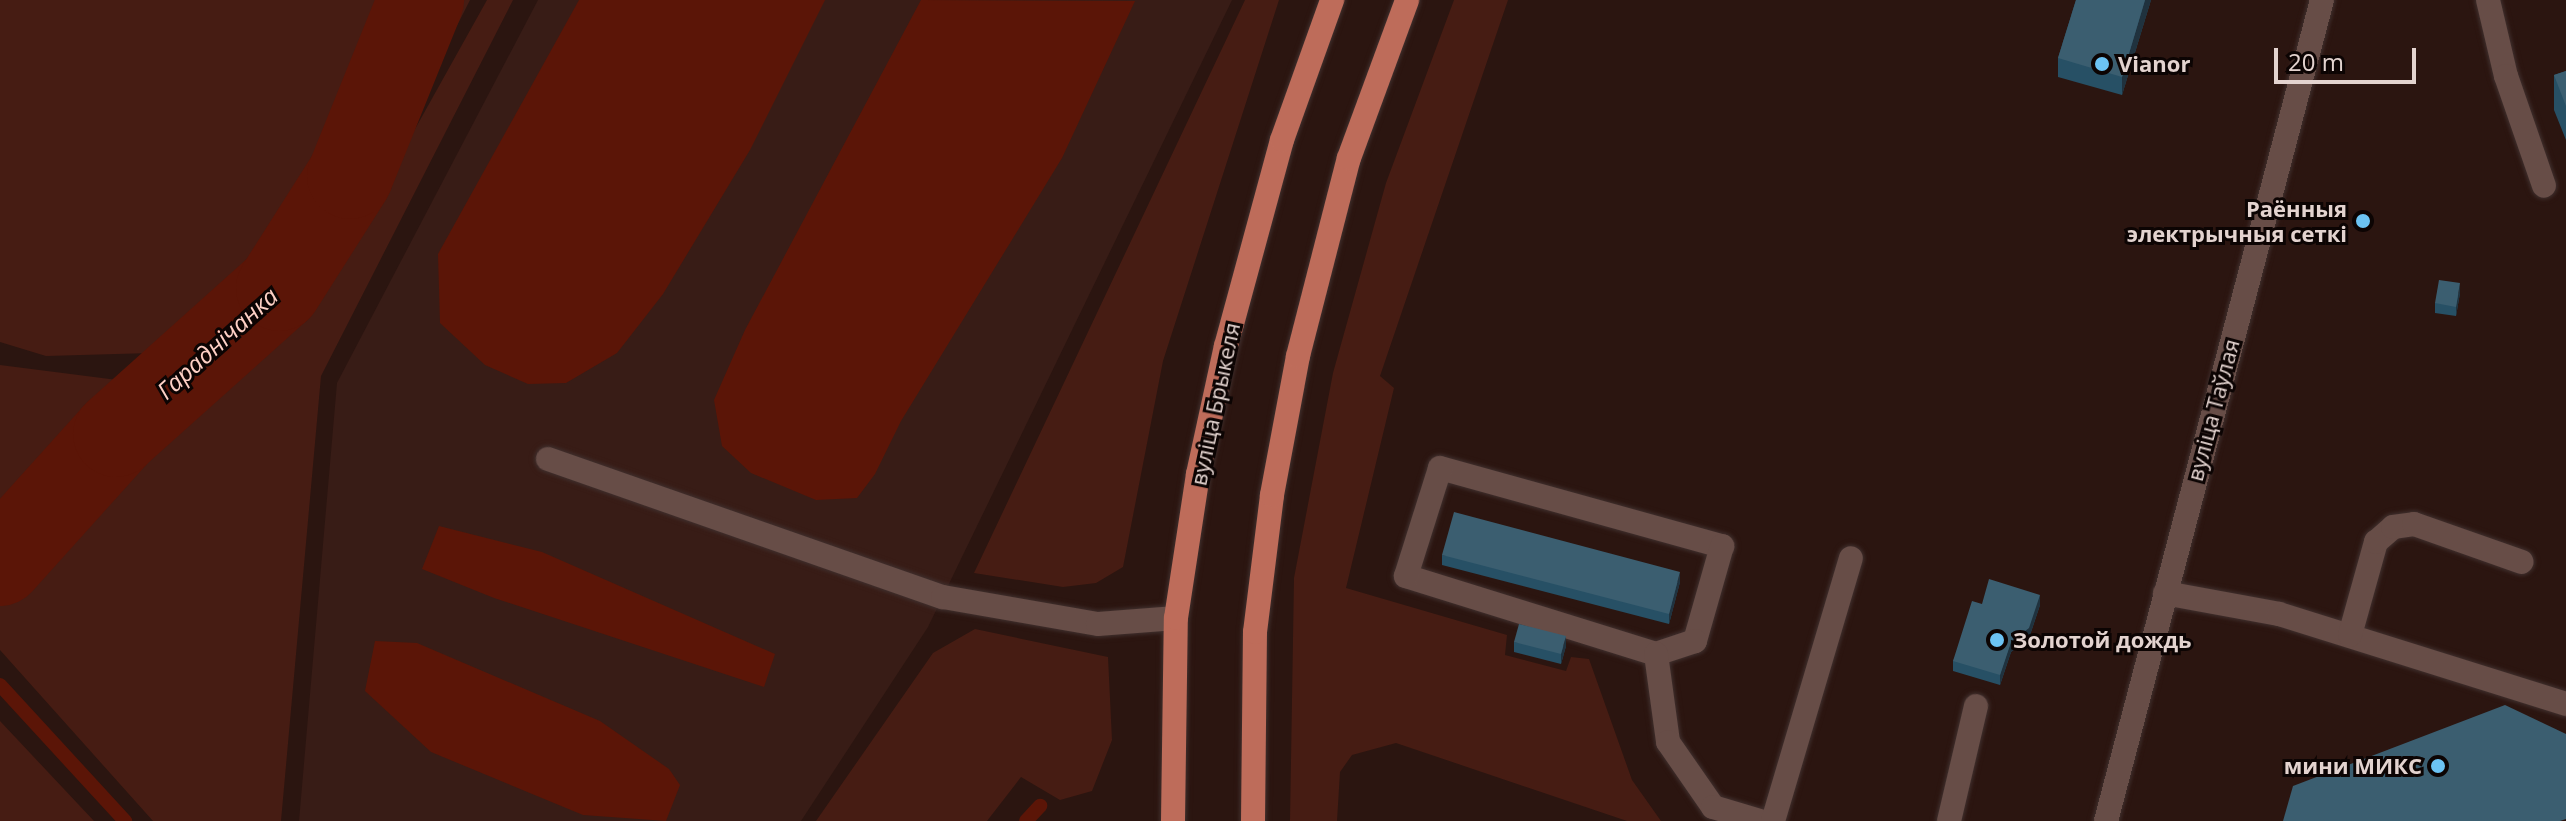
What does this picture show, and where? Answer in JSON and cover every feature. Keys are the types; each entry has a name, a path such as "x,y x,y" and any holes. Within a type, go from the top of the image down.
{"main road":[{"name":"вуліца Брыкеля","path":"1173,821 1176,618 1226,346 1282,140 1332,0"},
{"path":"1253,821 1255,632 1274,480 1298,356 1349,158 1407,0"},
{"name":"вуліца Таўлая","path":"2106,821 2322,0"},
{"path":"2488,0 2506,76 2544,186"},
{"path":"548,459 943,597 1098,624 1176,618"},
{"path":"1440,468 1722,546 1695,641 1656,654 1406,576 1440,468"},
{"path":"2350,635 2376,542 2393,527 2414,524 2522,562"},
{"path":"1773,821 1851,558"},
{"path":"2165,593 2279,614 2566,704"},
{"path":"1656,654 1668,742 1713,807 1760,821"},
{"path":"1949,821 1976,706"}],"shaded area":[{"path":"0,0 470,0 399,140 334,226 151,353 46,356 0,342"},
{"path":"487,0 513,0 321,376 281,821 153,821 0,650 0,604 271,344 362,224"},
{"path":"538,0 1232,0 928,627 801,821 299,821 337,383"},
{"path":"579,0 825,0 750,150 663,294 617,353 566,383 528,384 485,365 440,323 438,254"},
{"path":"921,0 1135,1 1062,158 901,421 875,474 857,498 816,500 751,473 722,446 714,400 745,330"},
{"path":"1245,0 1279,0 1163,361 1123,567 1096,583 1063,587 974,573"},
{"path":"1454,0 1508,0 1380,376 1394,388 1346,588 1507,635 1505,655 1566,671 1571,657 1589,659 1632,780 1661,821 1627,821 1396,743 1352,755 1340,772 1337,821 1290,821 1294,578 1333,373 1386,183"},
{"path":"0,365 141,383 0,524"},
{"path":"439,526 542,552 775,654 764,687 494,598 422,569"},
{"path":"975,629 1108,657 1112,740 1092,791 1060,800 1021,777 987,821 816,821 933,653"},
{"path":"375,641 417,643 600,721 669,769 680,785 666,821 583,815 431,752 365,691"},
{"path":"0,721 94,821 0,821"}],"building":[{"path":"2076,0 2145,0 2122,77 2058,58"},
{"path":"2566,71 2566,106 2554,75"},
{"path":"2439,280 2460,283 2456,307 2435,303"},
{"path":"1454,512 1680,572 1669,614 1442,555"},
{"path":"1989,579 2040,595 2029,628 2011,642 2000,675 1953,661 1972,601 1982,604"},
{"path":"1519,624 1566,636 1561,654 1514,642"},
{"path":"2505,705 2566,734 2566,819 2283,821 2293,786"}],"waterway":[{"name":"Гараднічанка","path":"0,563 116,434 279,288 350,176 421,0"},
{"path":"0,685 125,821"},
{"path":"1026,821 1040,806"}],"place":[{"name":"Vianor","path":"2102,64"},
{"name":"Раённыя электрычныя сеткі","path":"2363,221"},
{"name":"Золотой дождь","path":"1997,640"},
{"name":"мини МИКС","path":"2438,766"}]}
